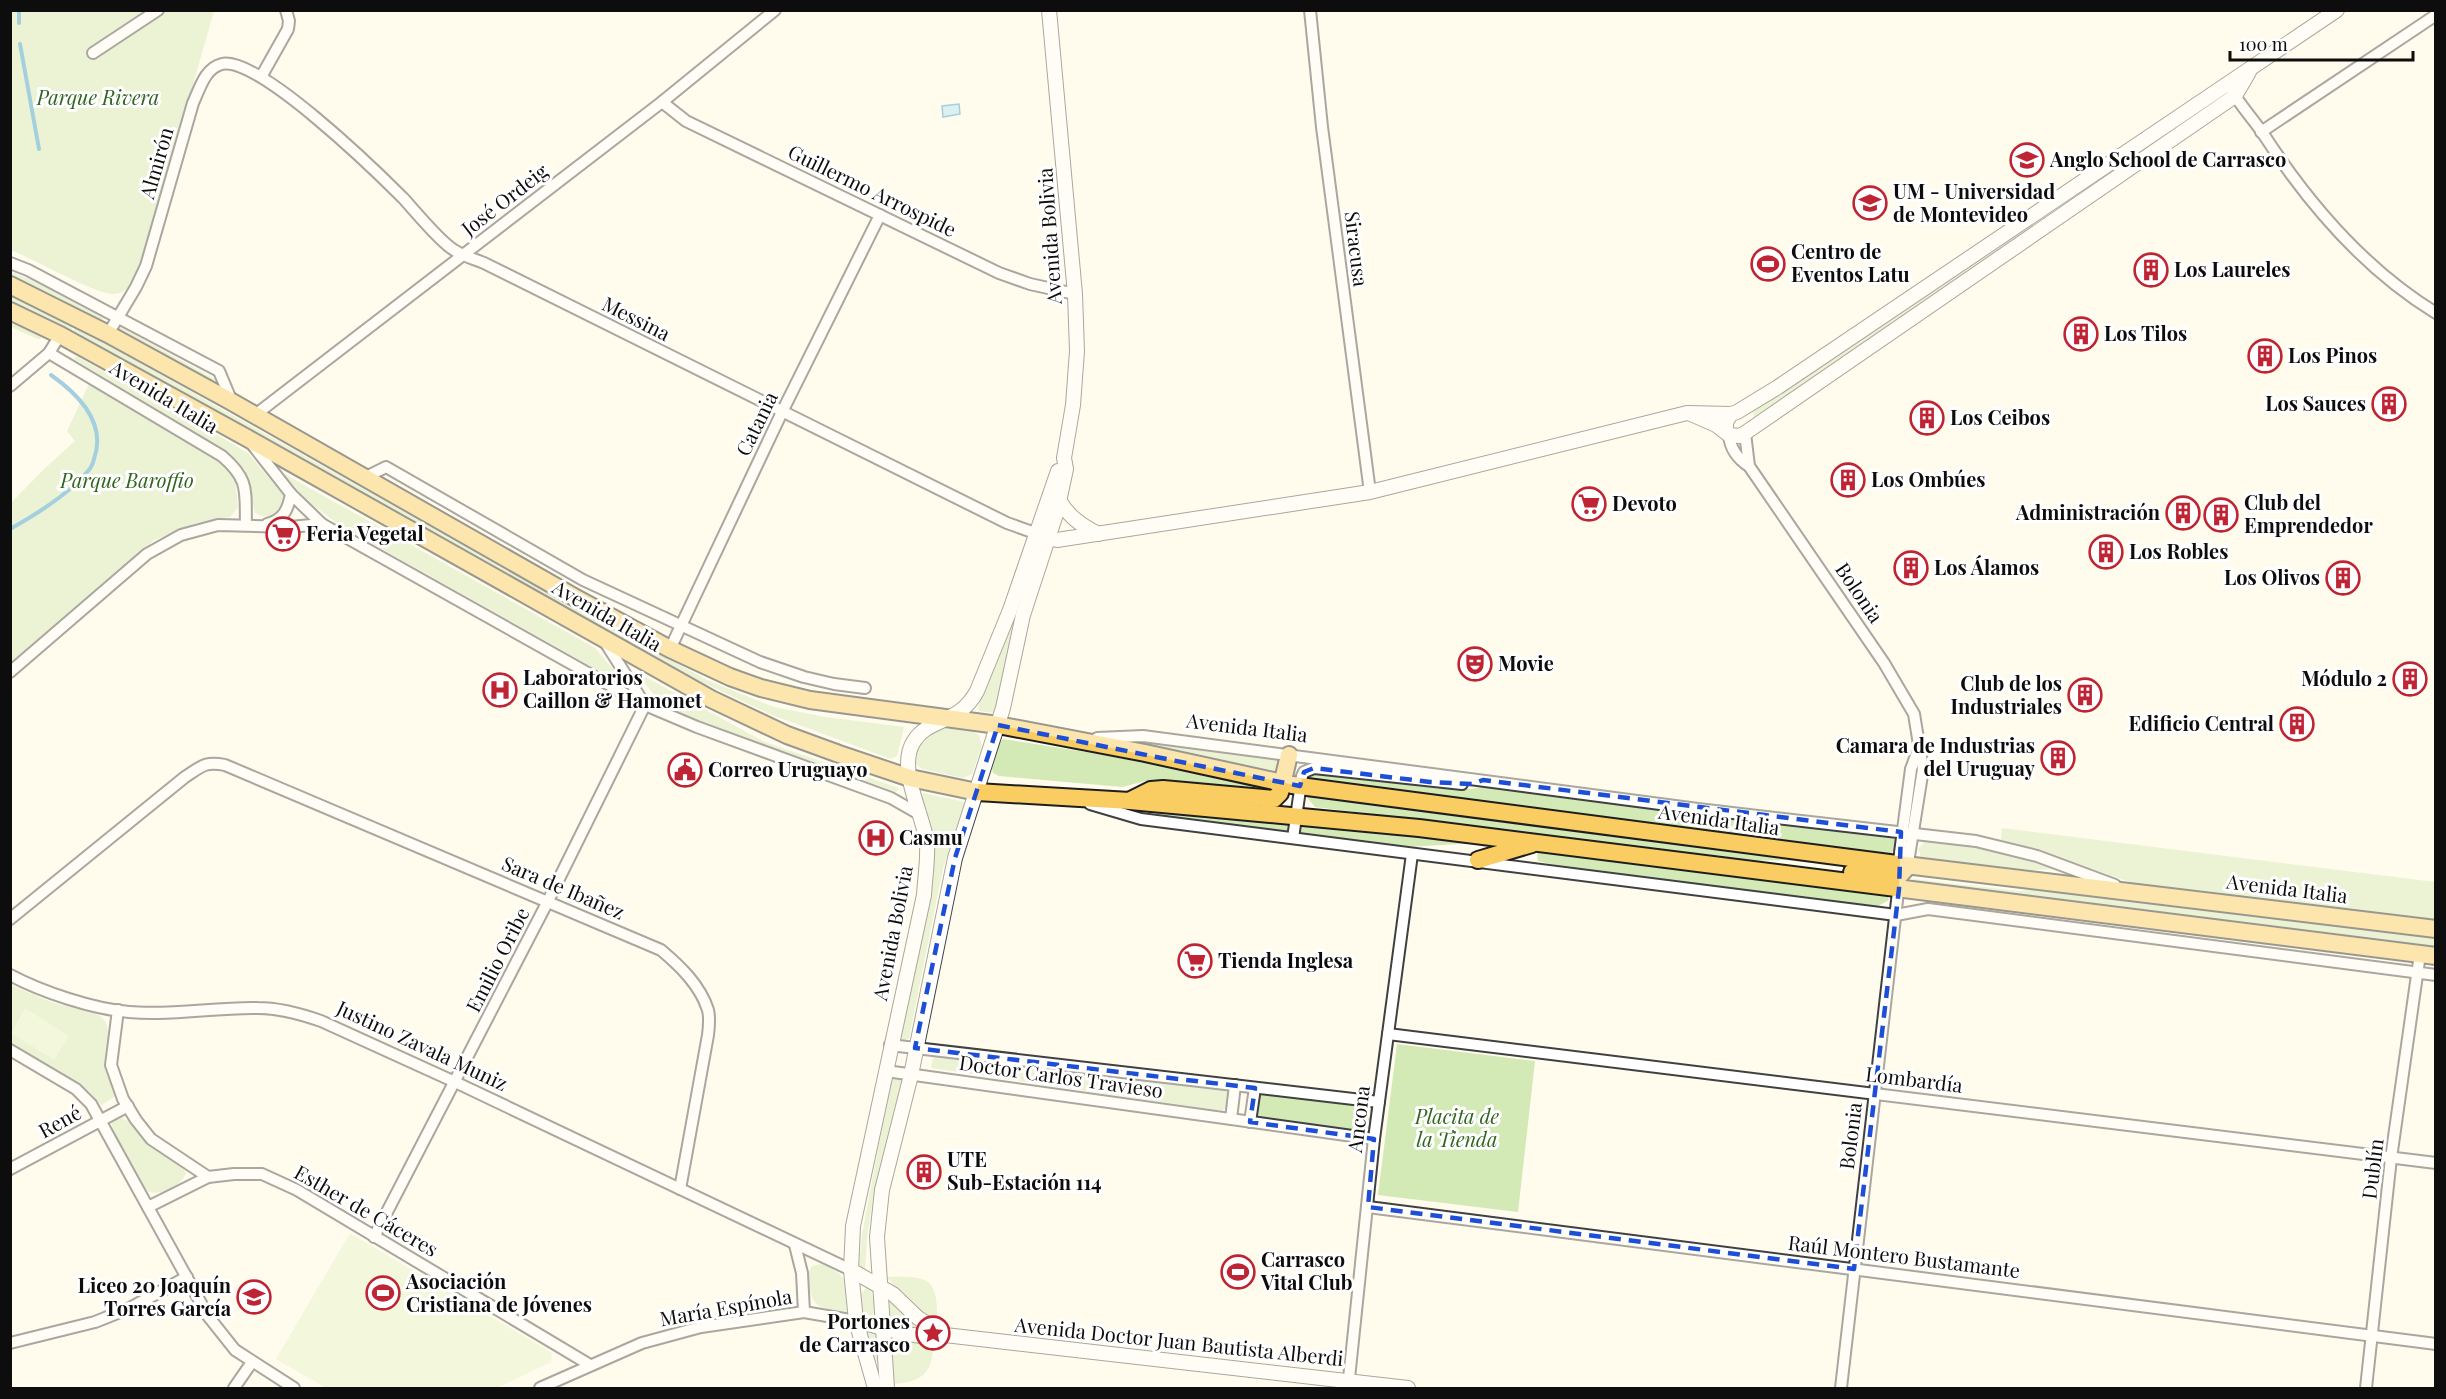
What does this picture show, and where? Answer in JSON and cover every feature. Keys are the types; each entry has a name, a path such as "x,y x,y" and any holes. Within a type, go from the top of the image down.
{"main road":[{"name":"Avenida Italia","path":"10,285 108,334 232,402 574,597 670,649 730,677 810,700 998,725 1301,786 1901,874 2090,912 2428,955"},
{"name":"Avenida Italia","path":"10,310 248,438 736,712 787,735 910,778 977,792 1131,801 1297,815 1759,871 1795,867 2034,881 2436,929"},
{"path":"1131,801 1151,790 1163,789 1274,800 1278,797 1283,783 1289,754"},
{"path":"1478,860 1538,843"},
{"path":"1901,874 1912,876 1919,874 2007,886 2024,885 2034,881"}],"street":[{"path":"93,53 158,10"},
{"path":"261,78 288,29 289,21 286,10"},
{"name":"José Ordeig","path":"255,416 662,102 775,10"},
{"name":"Avenida Bolivia","path":"887,1389 877,1237 882,1190 911,1075 955,858 998,725 1042,536 1064,458 1072,405 1077,351 1075,294 1049,10"},
{"name":"Siracusa","path":"1310,10 1322,127 1370,492"},
{"path":"1728,433 1727,418 1734,413 2337,10"},
{"path":"2261,132 2436,15"},
{"name":"Almirón","path":"108,334 146,266 193,103 205,78 212,68 236,63 261,78"},
{"path":"1687,412 1728,433 1740,436 1745,433 2235,96 2250,70"},
{"name":"Messina","path":"261,78 315,117 351,147 453,250 1007,523 1042,536"},
{"path":"2227,84 2278,159 2322,215 2398,287 2436,313"},
{"name":"Guillermo Arrospide","path":"662,102 686,121 999,273 1030,284 1075,294"},
{"name":"Catania","path":"670,649 782,412 880,215"},
{"name":"Avenida Italia","path":"10,263 28,270 219,371 232,402"},
{"path":"10,386 49,353 60,335"},
{"name":"Avenida Italia","path":"49,353 222,456 238,470 242,478 245,491 246,525"},
{"path":"1042,536 1057,540 1370,492 1687,412 1734,413"},
{"name":"Bolonia","path":"1734,413 1747,418 1745,433 1749,466"},
{"name":"Bolonia","path":"1728,433 1730,445 1749,466 1903,694 1914,714 1918,750 1923,769 1914,833 1901,874"},
{"name":"Avenida Italia","path":"248,438 291,494 322,524 645,705 697,727 891,798 919,814"},
{"name":"Avenida Bolivia","path":"875,1389 856,1321 851,1270 853,1226 924,895 927,841 910,778 909,753 915,739 922,731 951,718 971,703 1059,500 1066,469 1064,458"},
{"name":"Avenida Italia","path":"364,478 386,467 583,580 682,626 771,666 834,684 865,688"},
{"path":"264,525 282,517 289,507 291,494"},
{"path":"1059,500 1067,513 1079,524 1098,534"},
{"path":"10,672 147,554 165,543 199,529 218,525 290,527 322,524"},
{"path":"602,637 645,705"},
{"name":"Emilio Oribe","path":"374,1237 548,901 645,705"},
{"name":"Avenida Italia","path":"1076,740 1143,736 1698,809 1976,841 2037,856 2133,892"},
{"name":"Bolonia","path":"1841,1389 1901,874 1901,832 1911,769 1918,750"},
{"name":"Sara de Ibañez","path":"10,919 185,777 205,763 225,765 661,950 681,966 709,1012 708,1035 681,1189"},
{"name":"Avenida Italia","path":"1301,786 1304,772 1314,768 1430,782 1472,784 1483,780"},
{"path":"1293,838 1301,786"},
{"name":"Avenida Italia","path":"1070,798 1141,819 1412,854 1478,860 1896,915 1913,914 1928,909 2436,975"},
{"name":"Ancona","path":"1349,1385 1374,1139 1412,854"},
{"path":"2088,931 2090,912"},
{"path":"2188,943 2191,925"},
{"name":"Dublín","path":"2366,1389 2391,1158 2417,973 2428,955"},
{"name":"Justino Zavala Muniz","path":"10,975 30,986 118,1010 165,1012 258,1008 298,1014 321,1022 454,1082 879,1284"},
{"path":"118,1010 111,1065 114,1077 128,1106 151,1139 208,1177"},
{"name":"Lombardía","path":"1388,1034 2436,1163"},
{"name":"Doctor Carlos Travieso","path":"890,1045 1379,1102"},
{"path":"10,1050 76,1089 91,1104 208,1316 235,1350 294,1389"},
{"name":"Doctor Carlos Travieso","path":"886,1071 1374,1139"},
{"path":"1231,1119 1235,1085"},
{"path":"1250,1122 1255,1088"},
{"name":"René","path":"10,1169 128,1106"},
{"name":"Esther de Cáceres","path":"148,1207 208,1177 262,1174 297,1190 590,1365"},
{"name":"Raúl Montero Bustamante","path":"1368,1207 2436,1344"},
{"path":"795,1245 802,1273 804,1312"},
{"path":"10,1343 95,1322 130,1308 187,1277"},
{"name":"Avenida Doctor Juan Bautista Alberdi","path":"879,1284 918,1318 945,1335 1349,1385 1408,1389"},
{"name":"María Espínola","path":"540,1389 642,1343 701,1327 804,1312 856,1321"},
{"name":"Avenida Doctor Juan Bautista Alberdi","path":"856,1321 883,1326 915,1336 945,1335"},
{"path":"234,1389 252,1362"}],"highlighted area":[{"path":"998,725 1300,786 1304,772 1314,768 1430,782 1472,784 1483,780 1901,832 1899,889 1854,1269 1368,1207 1374,1139 1250,1122 1255,1088 915,1048 955,858"}],"green space":[{"name":"Parque Rivera","path":"10,11 214,11 139,273 123,292 115,294 95,289 11,250"},
{"path":"2225,95 2224,98 1755,417 1751,409 1780,395"},
{"path":"11,272 41,284 104,318 102,320"},
{"path":"10,295 72,325 72,332 11,301"},
{"path":"11,322 40,336 41,339 11,327"},
{"path":"74,326 580,611 709,681 774,707 825,717 904,727 897,756 891,759 772,715 674,669 74,332"},
{"path":"119,326 215,379 214,382 117,328"},
{"path":"76,356 249,454 283,495 283,509 270,516 255,513 245,470 229,453 74,359"},
{"name":"Parque Baroffio","path":"90,382 224,464 235,478 238,507 230,517 197,523 154,540 11,664 11,503 75,441 67,431"},
{"path":"281,472 595,648 628,687 341,526 311,504"},
{"path":"1035,552 1009,648 996,710 994,713 980,711 978,707"},
{"path":"636,672 765,742 899,788 896,792 678,713 656,697"},
{"path":"940,728 971,731 979,735 982,746 972,774 963,778 922,769 916,764 915,750 925,735"},
{"path":"1003,739 1111,756 1271,788 1272,792 1145,781 1122,787 999,776 993,773 992,769"},
{"path":"1144,743 1278,758 1280,759 1280,775"},
{"path":"1312,770 1471,789 1488,786 1893,836 1897,844 1890,856 1307,780 1308,773"},
{"path":"923,793 965,802 943,868 909,1038 905,1040 900,1038 900,1035 929,892 920,796"},
{"path":"1308,794 1869,869 1785,860 1744,861 1315,807 1306,796"},
{"path":"1156,813 1290,824 1290,832 1156,816"},
{"path":"1301,826 1475,841 1476,843 1406,847 1302,834 1299,831"},
{"path":"2002,828 2435,882 2435,927 2150,889 2038,850 2001,840"},
{"path":"1926,840 2008,851 2054,869 2021,871 1924,858 1921,857 1918,849"},
{"path":"1540,851 1886,892 1889,900 1878,906 1568,868 1538,861 1537,853"},
{"path":"1913,879 2018,891 2042,889 2435,937 2435,948 1913,882"},
{"path":"11,985 51,1002 99,1015 104,1020 108,1031 106,1068 116,1096 101,1105 89,1091 11,1044"},
{"path":"25,1008 69,1036 54,1060 11,1033"},
{"name":"Placita de la Tienda","path":"1397,1044 1535,1061 1518,1212 1378,1195"},
{"path":"933,1057 1225,1087 1229,1090 1226,1108 1222,1111 931,1068"},
{"path":"895,1076 901,1082 875,1185 867,1238 865,1271 859,1267 862,1235 891,1080"},
{"path":"1260,1092 1371,1106 1369,1128 1357,1131 1260,1117 1257,1114"},
{"path":"118,1116 131,1124 149,1144 183,1168 186,1173 175,1186 157,1193 147,1191 113,1131 111,1120"},
{"name":"Asociación Cristiana de Jóvenes","path":"350,1233 552,1353 551,1362 497,1388 326,1388 276,1359"},
{"path":"821,1264 842,1276 847,1311 820,1306 813,1299 807,1275 812,1266"},
{"path":"886,1277 912,1277 928,1282 935,1295 937,1322 929,1320"},
{"path":"866,1288 870,1288 873,1298 872,1316 865,1314 861,1306 860,1295"},
{"path":"886,1298 889,1298 916,1326 914,1330 888,1322"},
{"path":"866,1332 876,1335 877,1362 875,1362"},
{"path":"899,1339 934,1342 933,1353 928,1368 919,1378 894,1384 890,1347"}],"water":[{"path":"959,104 960,114 943,117 942,106"}],"waterway":[{"path":"19,10 19,23"},
{"path":"20,44 39,149"},
{"path":"10,529 62,496 89,470 94,459 97,433 88,411 71,391 51,375"}],"place":[{"name":"Anglo School de Carrasco","path":"2027,160"},
{"name":"UM - Universidad de Montevideo","path":"1870,203"},
{"name":"Centro de Eventos Latu","path":"1768,264"},
{"name":"Los Laureles","path":"2151,270"},
{"name":"Los Tilos","path":"2081,334"},
{"name":"Los Pinos","path":"2265,356"},
{"name":"Los Sauces","path":"2389,404"},
{"name":"Los Ceibos","path":"1927,418"},
{"name":"Los Ombúes","path":"1848,480"},
{"name":"Devoto","path":"1589,504"},
{"name":"Administración","path":"2183,513"},
{"name":"Club del Emprendedor","path":"2221,515"},
{"name":"Feria Vegetal","path":"283,534"},
{"name":"Los Robles","path":"2106,552"},
{"name":"Los Álamos","path":"1911,568"},
{"name":"Los Olivos","path":"2343,578"},
{"name":"Movie","path":"1475,664"},
{"name":"Módulo 2","path":"2410,679"},
{"name":"Laboratorios Caillon & Hamonet","path":"500,690"},
{"name":"Club de los Industriales","path":"2085,695"},
{"name":"Edificio Central","path":"2297,724"},
{"name":"Camara de Industrias del Uruguay","path":"2058,758"},
{"name":"Correo Uruguayo","path":"685,770"},
{"name":"Casmu","path":"876,838"},
{"name":"Tienda Inglesa","path":"1195,961"},
{"name":"UTE Sub-Estación 114","path":"924,1172"},
{"name":"Carrasco Vital Club","path":"1238,1272"},
{"name":"Asociación Cristiana de Jóvenes","path":"383,1293"},
{"name":"Liceo 20 Joaquín Torres García","path":"254,1297"},
{"name":"Portones de Carrasco","path":"933,1333"}]}
